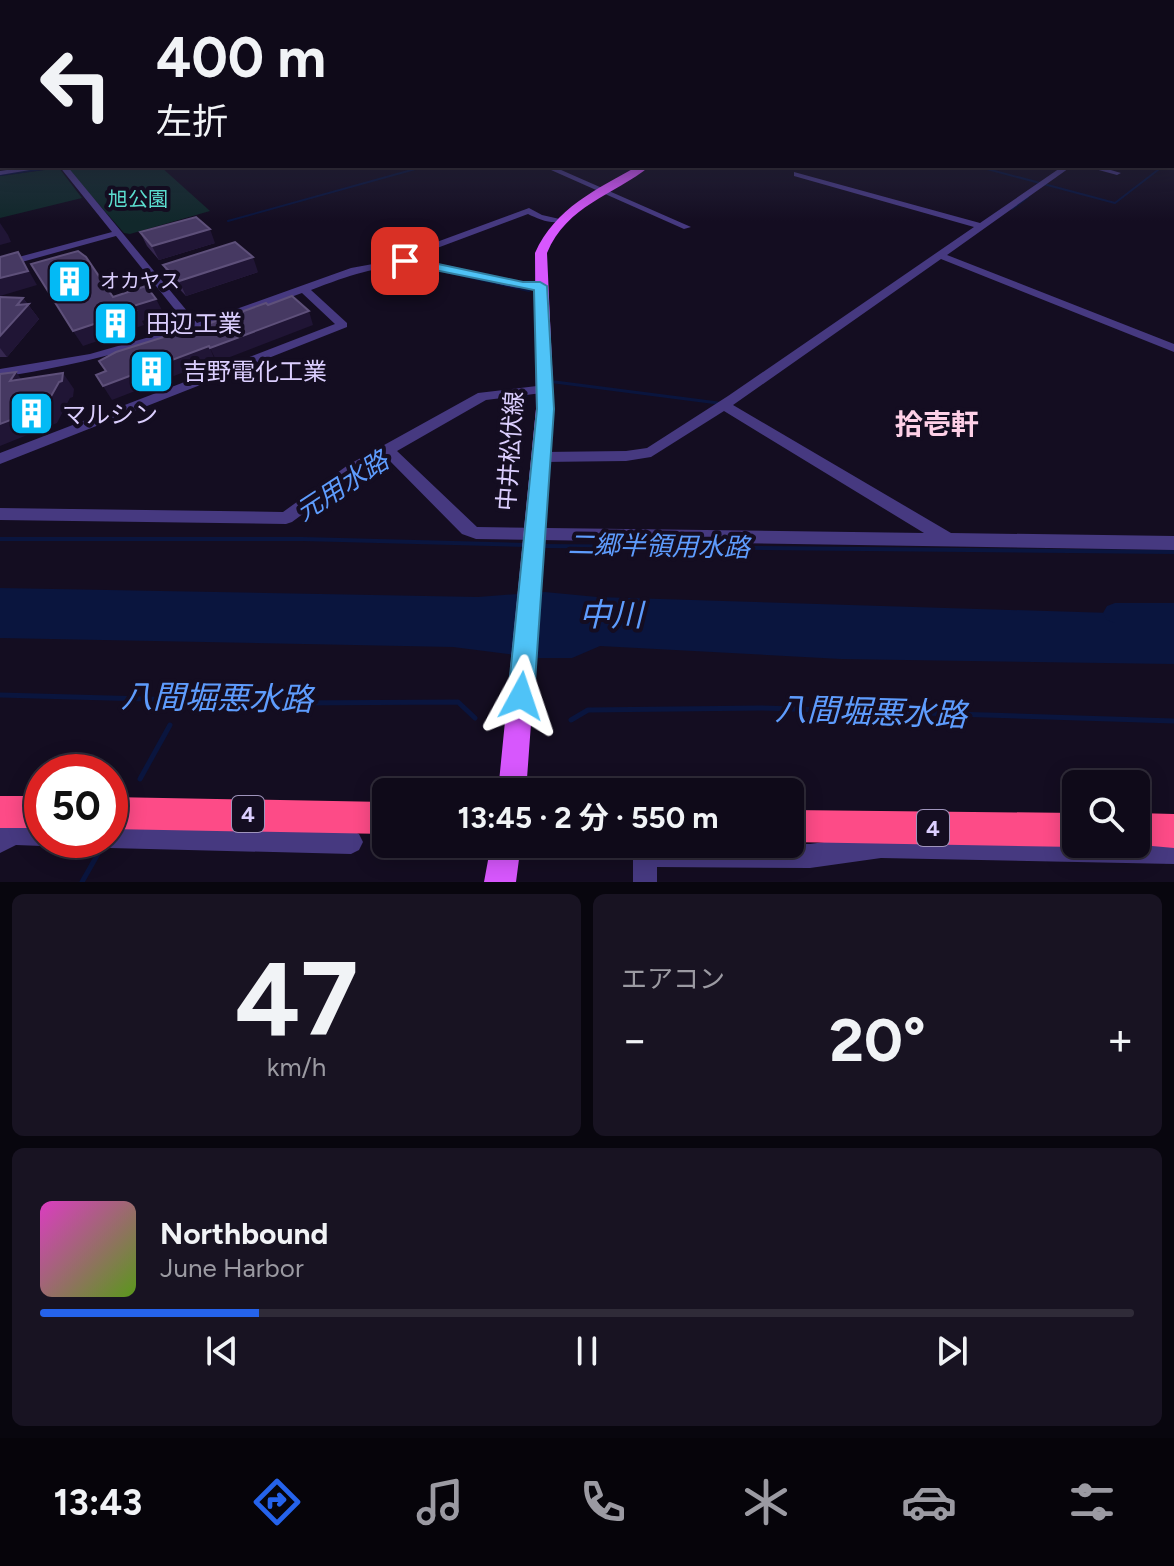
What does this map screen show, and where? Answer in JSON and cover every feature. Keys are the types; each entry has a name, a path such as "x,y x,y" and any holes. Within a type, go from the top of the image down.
{"highway":[{"path":"0,812 24,812"},
{"name":"4","path":"128,813 372,818"},
{"name":"4","path":"804,826 1062,830"},
{"path":"1150,830 1174,831"}],"main road":[{"path":"560,220 642,168"},
{"name":"中井松伏線","path":"513,778 542,457 545,389 540,286 543,245 560,220"},
{"path":"500,882 504,858"}],"street":[{"path":"0,173 36,168"},
{"path":"65,168 194,326"},
{"path":"551,168 687,227"},
{"path":"808,168 797,174 979,226"},
{"path":"542,457 640,455 651,452 808,350 1065,168"},
{"path":"1096,168 1117,173"},
{"path":"398,261 405,255 529,211 543,218 560,220"},
{"path":"0,265 117,233"},
{"path":"939,255 1174,348"},
{"path":"0,388 5,373 113,351 365,266 398,261 424,263 523,286 540,286"},
{"path":"0,459 343,325 303,288"},
{"path":"0,514 286,518 353,469 483,396 545,389"},
{"path":"724,405 949,540"},
{"path":"387,449 468,530 1174,543"},
{"path":"0,841 14,833 24,833"},
{"path":"128,836 351,842"},
{"path":"645,882 645,855 810,856 881,846 1174,852"}],"green space":[{"name":"旭公園","path":"59,168 82,198 0,218 0,176"},
{"name":"旭公園","path":"67,168 162,168 210,211 130,234 124,233"}],"water":[{"path":"0,588 478,597 545,592 597,597 1174,615 1174,664 841,659 600,646 572,658 539,658 453,647 0,638"}],"building":[{"path":"196,217 210,229 152,246 140,232"},
{"path":"235,242 253,257 179,281 163,265"},
{"path":"78,251 86,257 113,297 146,286 156,299 133,306 136,310 73,331 31,264"},
{"path":"18,252 28,271 0,278 0,257"},
{"path":"292,296 309,311 103,386 96,375 106,371 99,361 116,352 167,336 165,334 181,328 185,332"},
{"path":"0,297 23,298 17,305 29,304 0,336"},
{"path":"16,372 10,381 63,373 62,381 45,407 0,424 0,374"}],"waterway":[{"path":"0,175 50,168"},
{"path":"228,221 419,168"},
{"path":"984,168 1115,203 1160,168"},
{"path":"1012,209 1028,197"},
{"path":"428,268 529,291"},
{"path":"555,382 718,403"},
{"name":"元用水路","path":"500,398 526,396"},
{"name":"二郷半領用水路","path":"0,539 303,539 524,545"},
{"name":"二郷半領用水路","path":"544,546 1174,552"},
{"name":"中川","path":"1115,613 1174,613"},
{"name":"八間堀悪水路","path":"0,695 293,703 458,702 475,718"},
{"path":"177,710 182,701"},
{"name":"八間堀悪水路","path":"571,720 588,710 762,708 1174,721"},
{"path":"140,779 170,725"},
{"path":"82,882 96,858"}],"place":[{"name":"オカヤス","path":"69,281"},
{"name":"田辺工業","path":"115,323"},
{"name":"吉野電化工業","path":"152,371"},
{"name":"マルシン","path":"31,414"}],"district":[{"name":"拾壱軒","path":"937,424"}],"route":[{"path":"405,261 523,286 540,286 546,367 545,409 521,696"}]}
